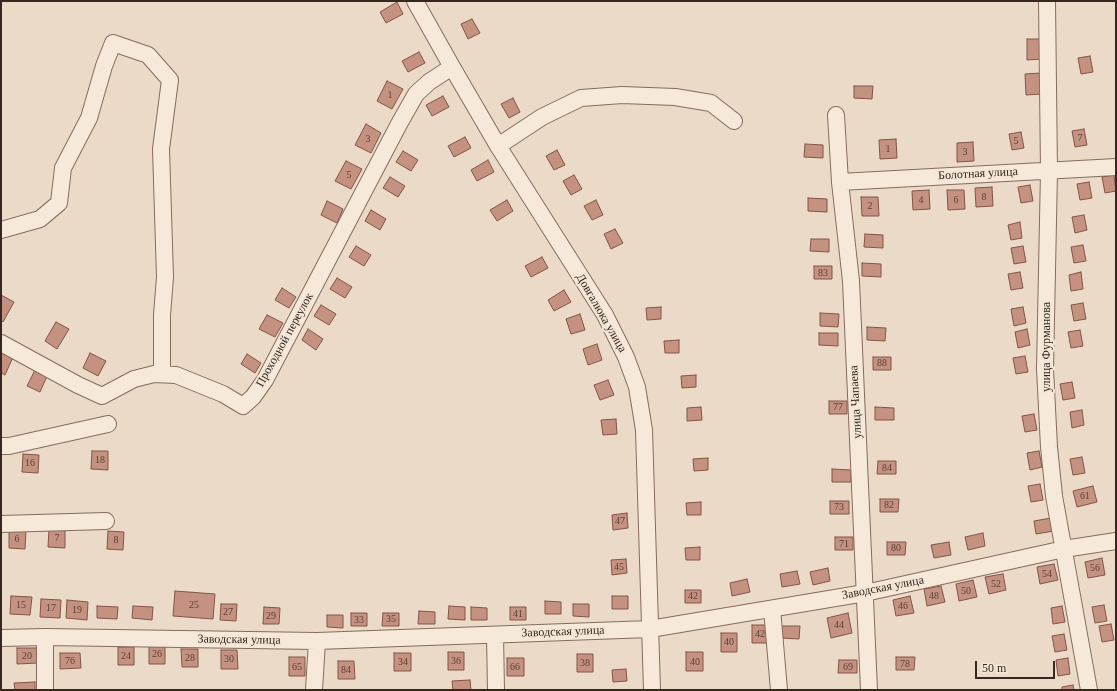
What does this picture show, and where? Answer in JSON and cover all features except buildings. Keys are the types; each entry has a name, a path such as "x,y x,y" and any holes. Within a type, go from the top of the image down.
{"street":[{"name":"Довгалюка улица","path":"415,1 498,146 605,315 626,357 637,386 644,430 652,690"},
{"name":"улица Фурманова","path":"1047,1 1049,170 1045,369 1050,461 1054,496 1089,690"},
{"path":"1,230 40,220 59,203 63,168 89,118 112,43 148,55 170,80 161,149 165,277 162,315 162,374"},
{"name":"Проходной переулок","path":"1,343 78,385 102,396 134,379 154,374 176,374 223,394 244,406 253,397 265,380 395,131 416,94 429,82 452,67"},
{"path":"498,146 542,117 581,98 622,95 675,97 711,103 734,122"},
{"name":"улица Чапаева","path":"836,115 840,182 851,281 869,690"},
{"name":"Болотная улица","path":"840,182 1116,167"},
{"path":"1,446 9,446 108,424"},
{"path":"1,524 106,521"},
{"name":"Заводская улица","path":"1,638 45,637 318,641 650,629 865,593 1064,549 1116,540"},
{"path":"772,609 779,690"},
{"path":"495,635 496,690"},
{"path":"45,637 45,690"},
{"path":"314,690 318,641"}]}
